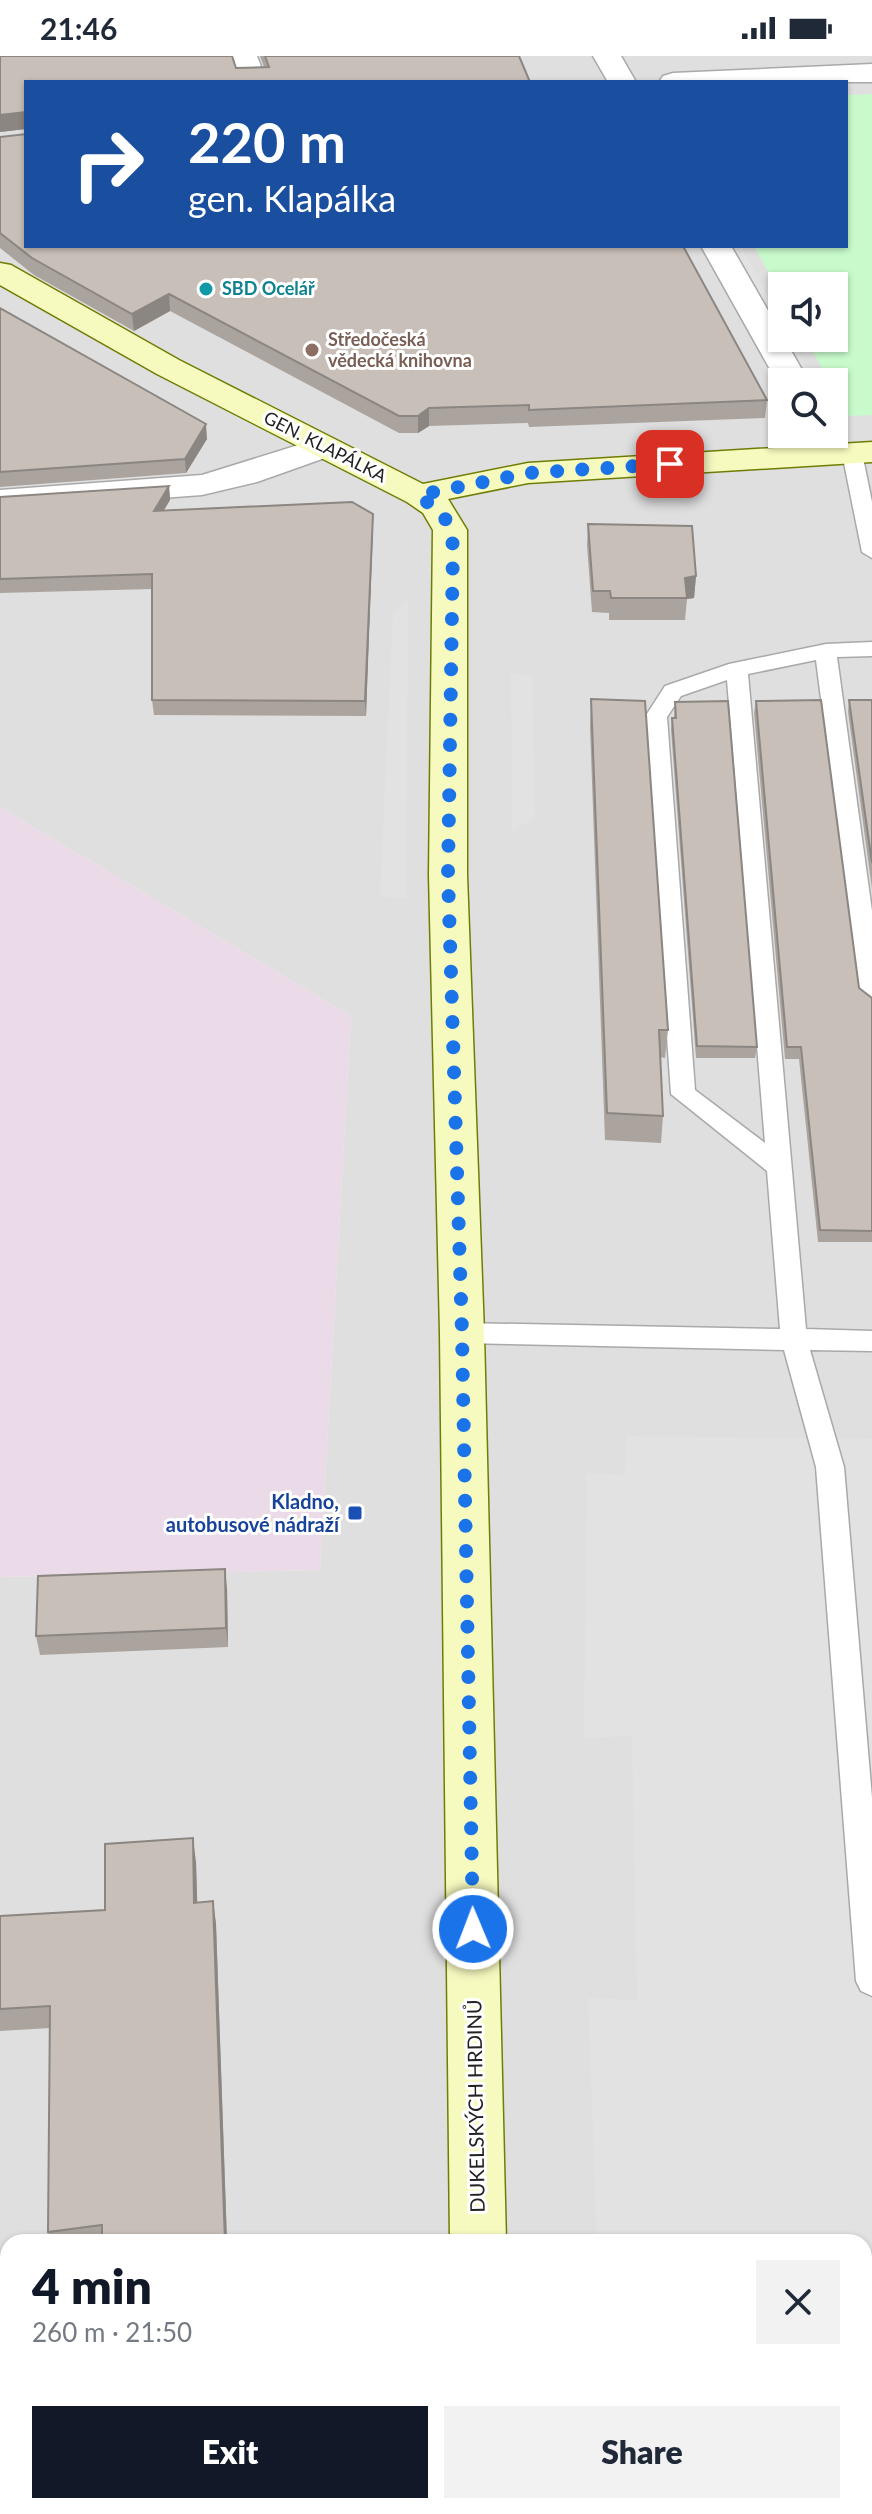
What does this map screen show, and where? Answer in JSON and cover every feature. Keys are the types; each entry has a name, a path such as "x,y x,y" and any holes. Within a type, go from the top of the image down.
{"main road":[{"name":"GEN. KLAPÁLKA","path":"0,272 168,367 419,495"},
{"path":"419,495 528,473 862,453"},
{"name":"DUKELSKÝCH HRDINŮ","path":"419,495 445,518 453,545 448,875 462,1333 478,2234"}],"street":[{"path":"243,56 252,80"},
{"path":"607,56 621,80"},
{"path":"717,80 872,73"},
{"path":"717,248 785,368"},
{"path":"0,500 202,485 245,475 324,447"}],"lane":[{"path":"862,453 872,552"},
{"path":"779,1167 683,1094 656,717 673,691 737,669 826,651 872,649"},
{"path":"826,651 872,999"},
{"path":"737,669 794,1340 830,1467 872,1981"},
{"path":"462,1333 872,1341"}],"shaded area":[{"path":"0,56 872,56 872,2234 0,2234 0,1577 320,1570 351,1016 0,807"},
{"path":"720,248 742,248 768,296 768,337"},
{"path":"776,352 798,352 807,368 785,368"},
{"path":"408,600 406,898 380,897 393,612"},
{"path":"511,672 532,678 535,818 512,831"},
{"path":"0,807 351,1016 320,1570 0,1577"},
{"path":"626,1436 872,1439 872,2234 597,2234 588,1998 637,2000 632,1736 584,1738 587,1473 625,1476"}],"green space":[{"path":"872,94 872,415 849,416 848,368 822,368 813,352 848,352 848,272 768,272 755,248 848,248 848,95"}],"building":[{"path":"0,56 232,56 236,68 269,67 265,56 519,56 529,80 24,80 24,112 0,115"},
{"path":"24,134 24,248 684,248 767,400 529,410 529,405 429,408 418,416 399,416 169,294 132,314 32,258 0,233 0,137"},
{"path":"0,308 206,424 185,459 0,472"},
{"path":"169,486 154,511 352,502 373,514 365,701 152,700 152,574 0,579 0,497"},
{"path":"588,524 692,526 696,576 685,578 687,598 611,598 610,591 593,591"},
{"path":"591,699 645,701 668,1030 659,1030 663,1116 607,1113"},
{"path":"821,700 859,988 872,998 872,1231 820,1230 801,1047 787,1047 756,701"},
{"path":"849,700 872,700 872,863"},
{"path":"728,701 757,1047 697,1046 672,718 676,718 675,702"},
{"path":"225,1569 226,1628 36,1636 38,1576"},
{"path":"193,1838 194,1903 213,1901 225,2234 102,2234 102,2225 48,2232 50,2006 0,2009 0,1916 105,1910 105,1844"}],"place":[{"name":"SBD Ocelář","path":"206,289"},
{"name":"Středočeská vědecká knihovna","path":"312,350"},
{"name":"Kladno, autobusové nádraží","path":"355,1513"}],"route":[{"path":"473,1929 462,1333 448,875 453,545 445,518 437,507 419,495 528,473 670,464"}]}
